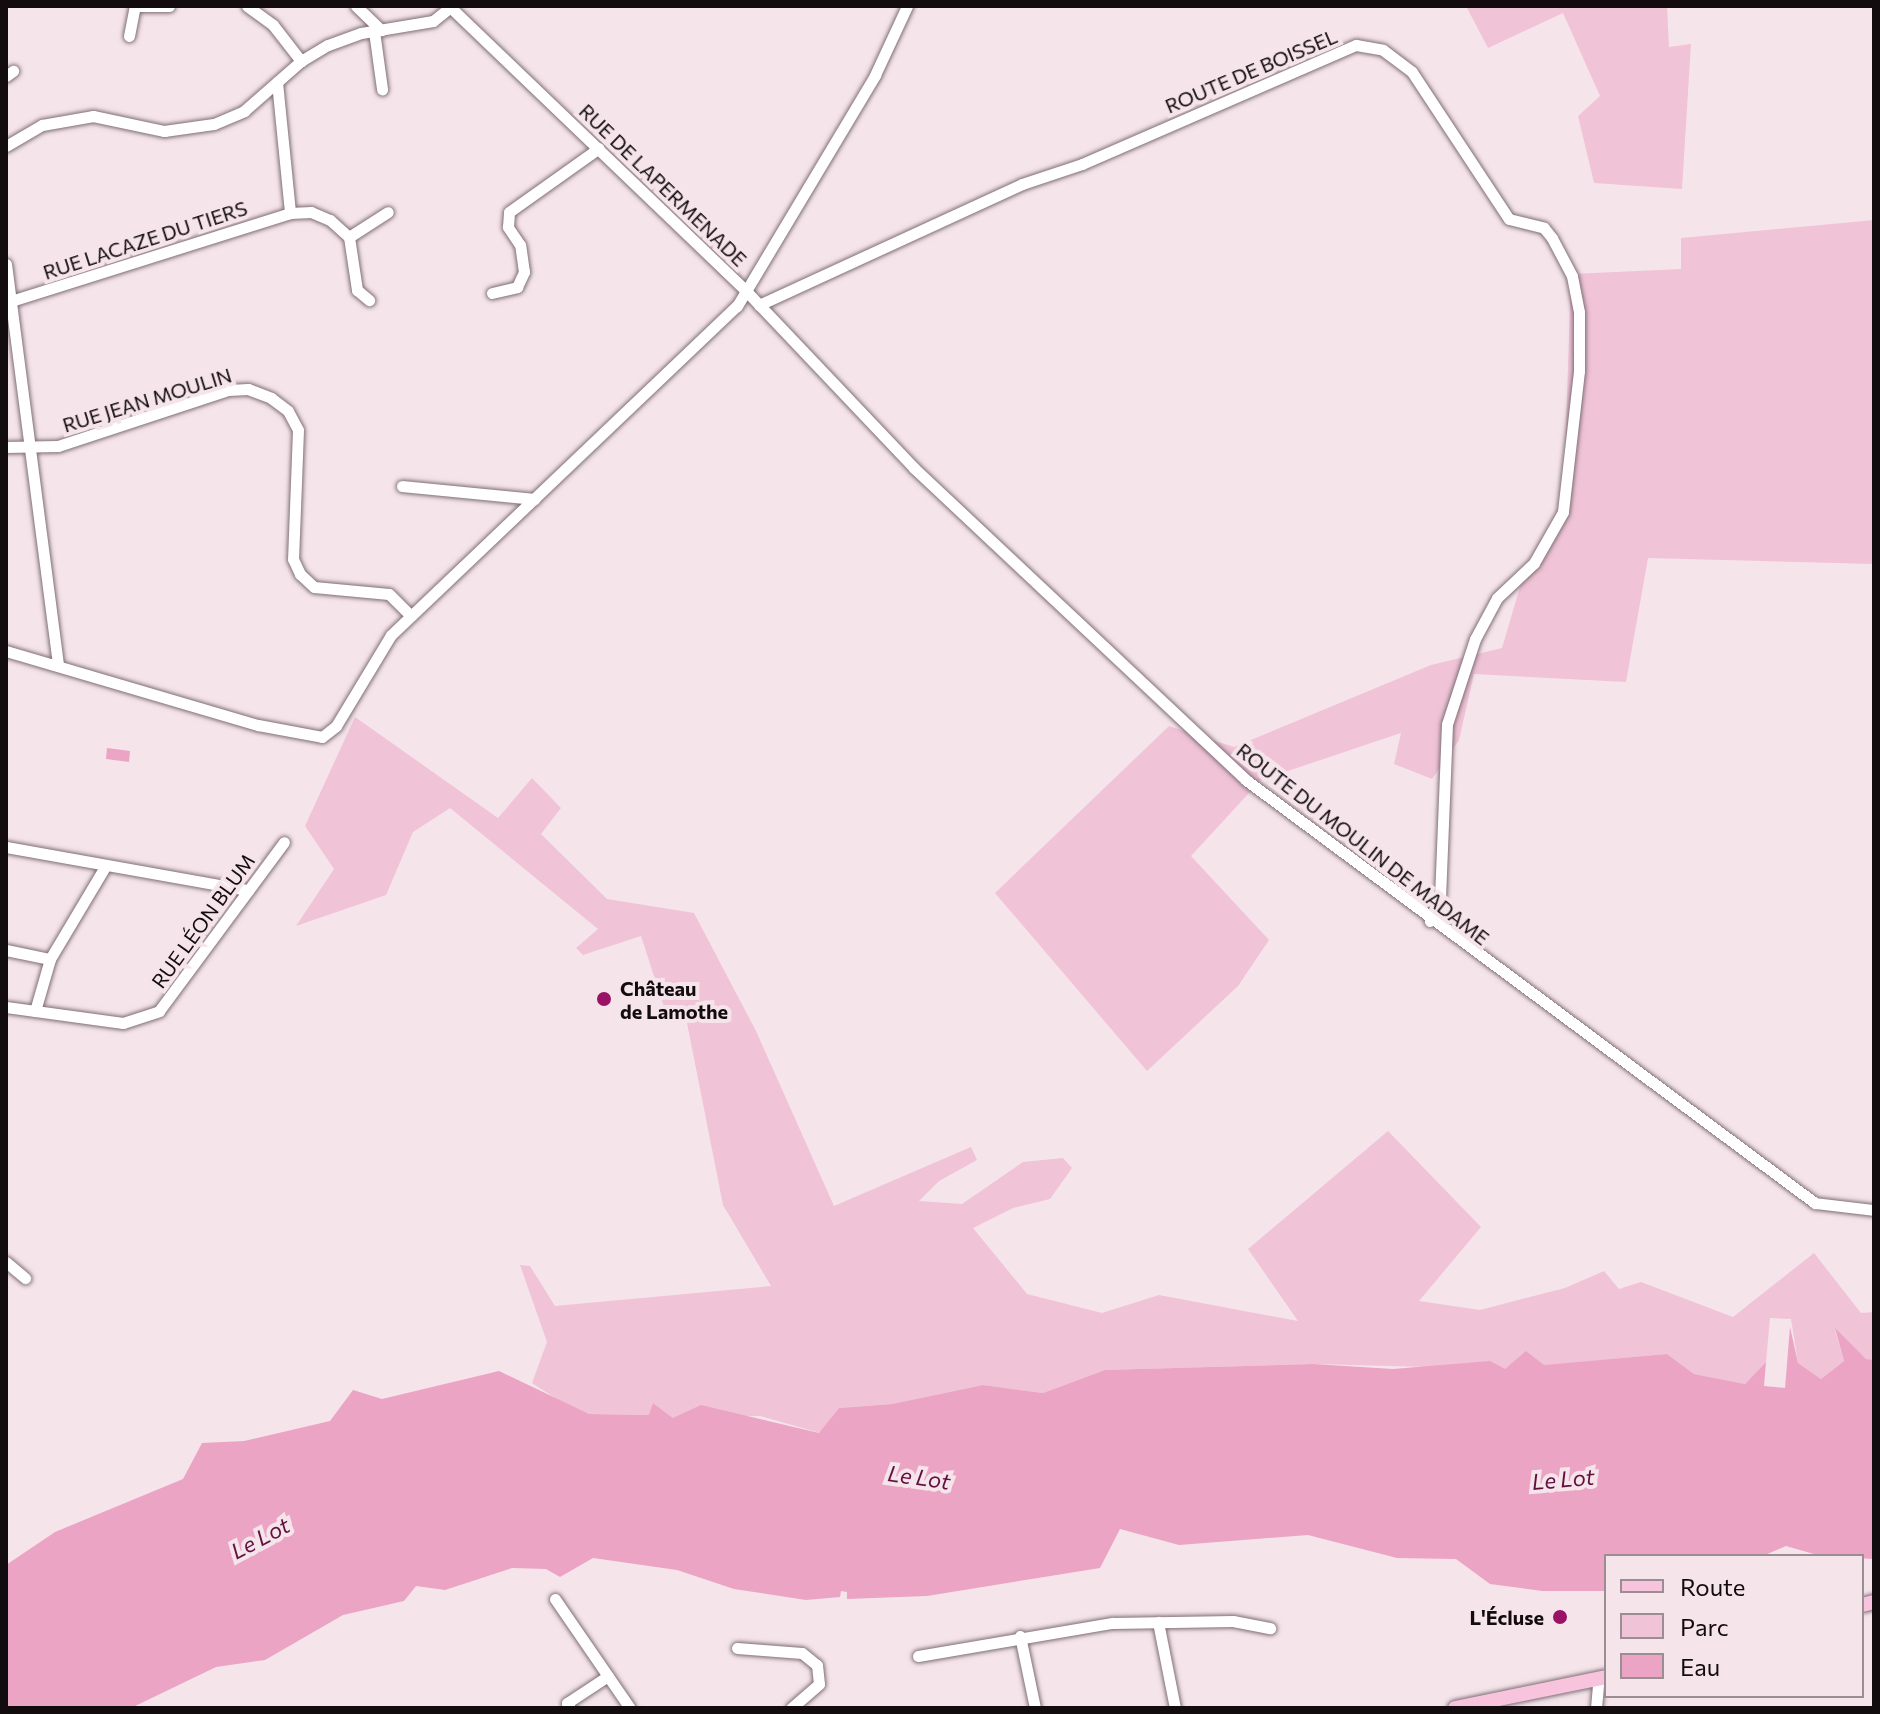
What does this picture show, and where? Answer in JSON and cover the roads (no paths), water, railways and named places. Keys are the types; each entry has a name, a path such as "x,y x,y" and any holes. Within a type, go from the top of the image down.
{"main road":[{"path":"1463,1707 1577,1680 1602,1680"}],"street":[{"path":"129,36 135,6 169,6"},
{"path":"247,6 273,25 301,61"},
{"path":"356,6 377,30 382,89"},
{"name":"RUE DE LAPERMENADE","path":"454,7 748,293 875,75 907,6"},
{"path":"6,146 42,125 93,116 164,131 189,130 244,111 301,61 377,30 433,21 454,7"},
{"name":"ROUTE DE BOISSEL","path":"759,305 1022,184 1082,164 1356,45 1383,50 1412,72 1509,219 1544,228 1552,238 1572,276 1579,312 1579,371 1563,512 1534,563 1497,598 1475,639 1447,724 1440,896 1430,921"},
{"path":"277,82 290,213 330,220 349,237 357,290 369,300"},
{"path":"492,293 517,287 524,272 520,245 508,227 509,212 599,148"},
{"path":"349,237 388,212"},
{"name":"RUE LACAZE DU TIERS","path":"11,301 290,213"},
{"path":"6,264 58,664"},
{"path":"6,651 312,739 336,726 391,635 748,293"},
{"name":"ROUTE DU MOULIN DE MADAME","path":"748,293 914,468 1246,780 1430,921 1815,1203 1874,1210"},
{"name":"RUE JEAN MOULIN","path":"6,447 58,446 228,390 248,389 271,398 288,411 298,430 293,559 300,574 314,587 389,594 411,616"},
{"path":"402,486 534,499"},
{"name":"RUE LÉON BLUM","path":"6,1007 123,1023 159,1011 284,842"},
{"path":"6,847 248,890"},
{"path":"35,1011 50,959 106,865"},
{"path":"6,950 50,959"},
{"path":"6,1262 25,1278"},
{"path":"555,1599 630,1708"},
{"path":"918,1656 1020,1636 1158,1622 1233,1621 1270,1628"},
{"path":"1158,1622 1175,1708"},
{"path":"1020,1636 1035,1708"},
{"path":"737,1648 802,1653 817,1665 819,1684 791,1708"},
{"path":"570,1708 567,1703 608,1676"},
{"path":"1596,1708 1602,1680"}],"water":[{"path":"107,748 130,751 129,762 106,759"},
{"name":"Le Lot","path":"1790,1327 1798,1363 1821,1379 1844,1361 1835,1328 1866,1359 1874,1360 1874,1559 1864,1558 1864,1554 1814,1554 1786,1546 1768,1554 1604,1554 1604,1591 1542,1591 1490,1584 1456,1559 1397,1558 1308,1535 1179,1545 1120,1529 1100,1568 927,1596 847,1599 847,1592 841,1591 840,1597 806,1600 734,1589 677,1570 593,1558 560,1577 546,1569 512,1568 445,1590 416,1586 404,1601 343,1615 265,1660 216,1667 131,1708 6,1708 6,1565 55,1532 183,1479 202,1443 244,1441 330,1421 353,1390 382,1399 499,1371 589,1414 649,1415 653,1403 673,1418 701,1405 819,1433 839,1408 892,1404 983,1385 1043,1393 1105,1370 1313,1364 1393,1369 1490,1361 1505,1369 1526,1351 1544,1365 1667,1354 1694,1374 1745,1384 1766,1362 1764,1386 1785,1388"}],"place":[{"name":"Château de Lamothe","path":"604,999"},
{"name":"L'Écluse","path":"1560,1617"}]}
